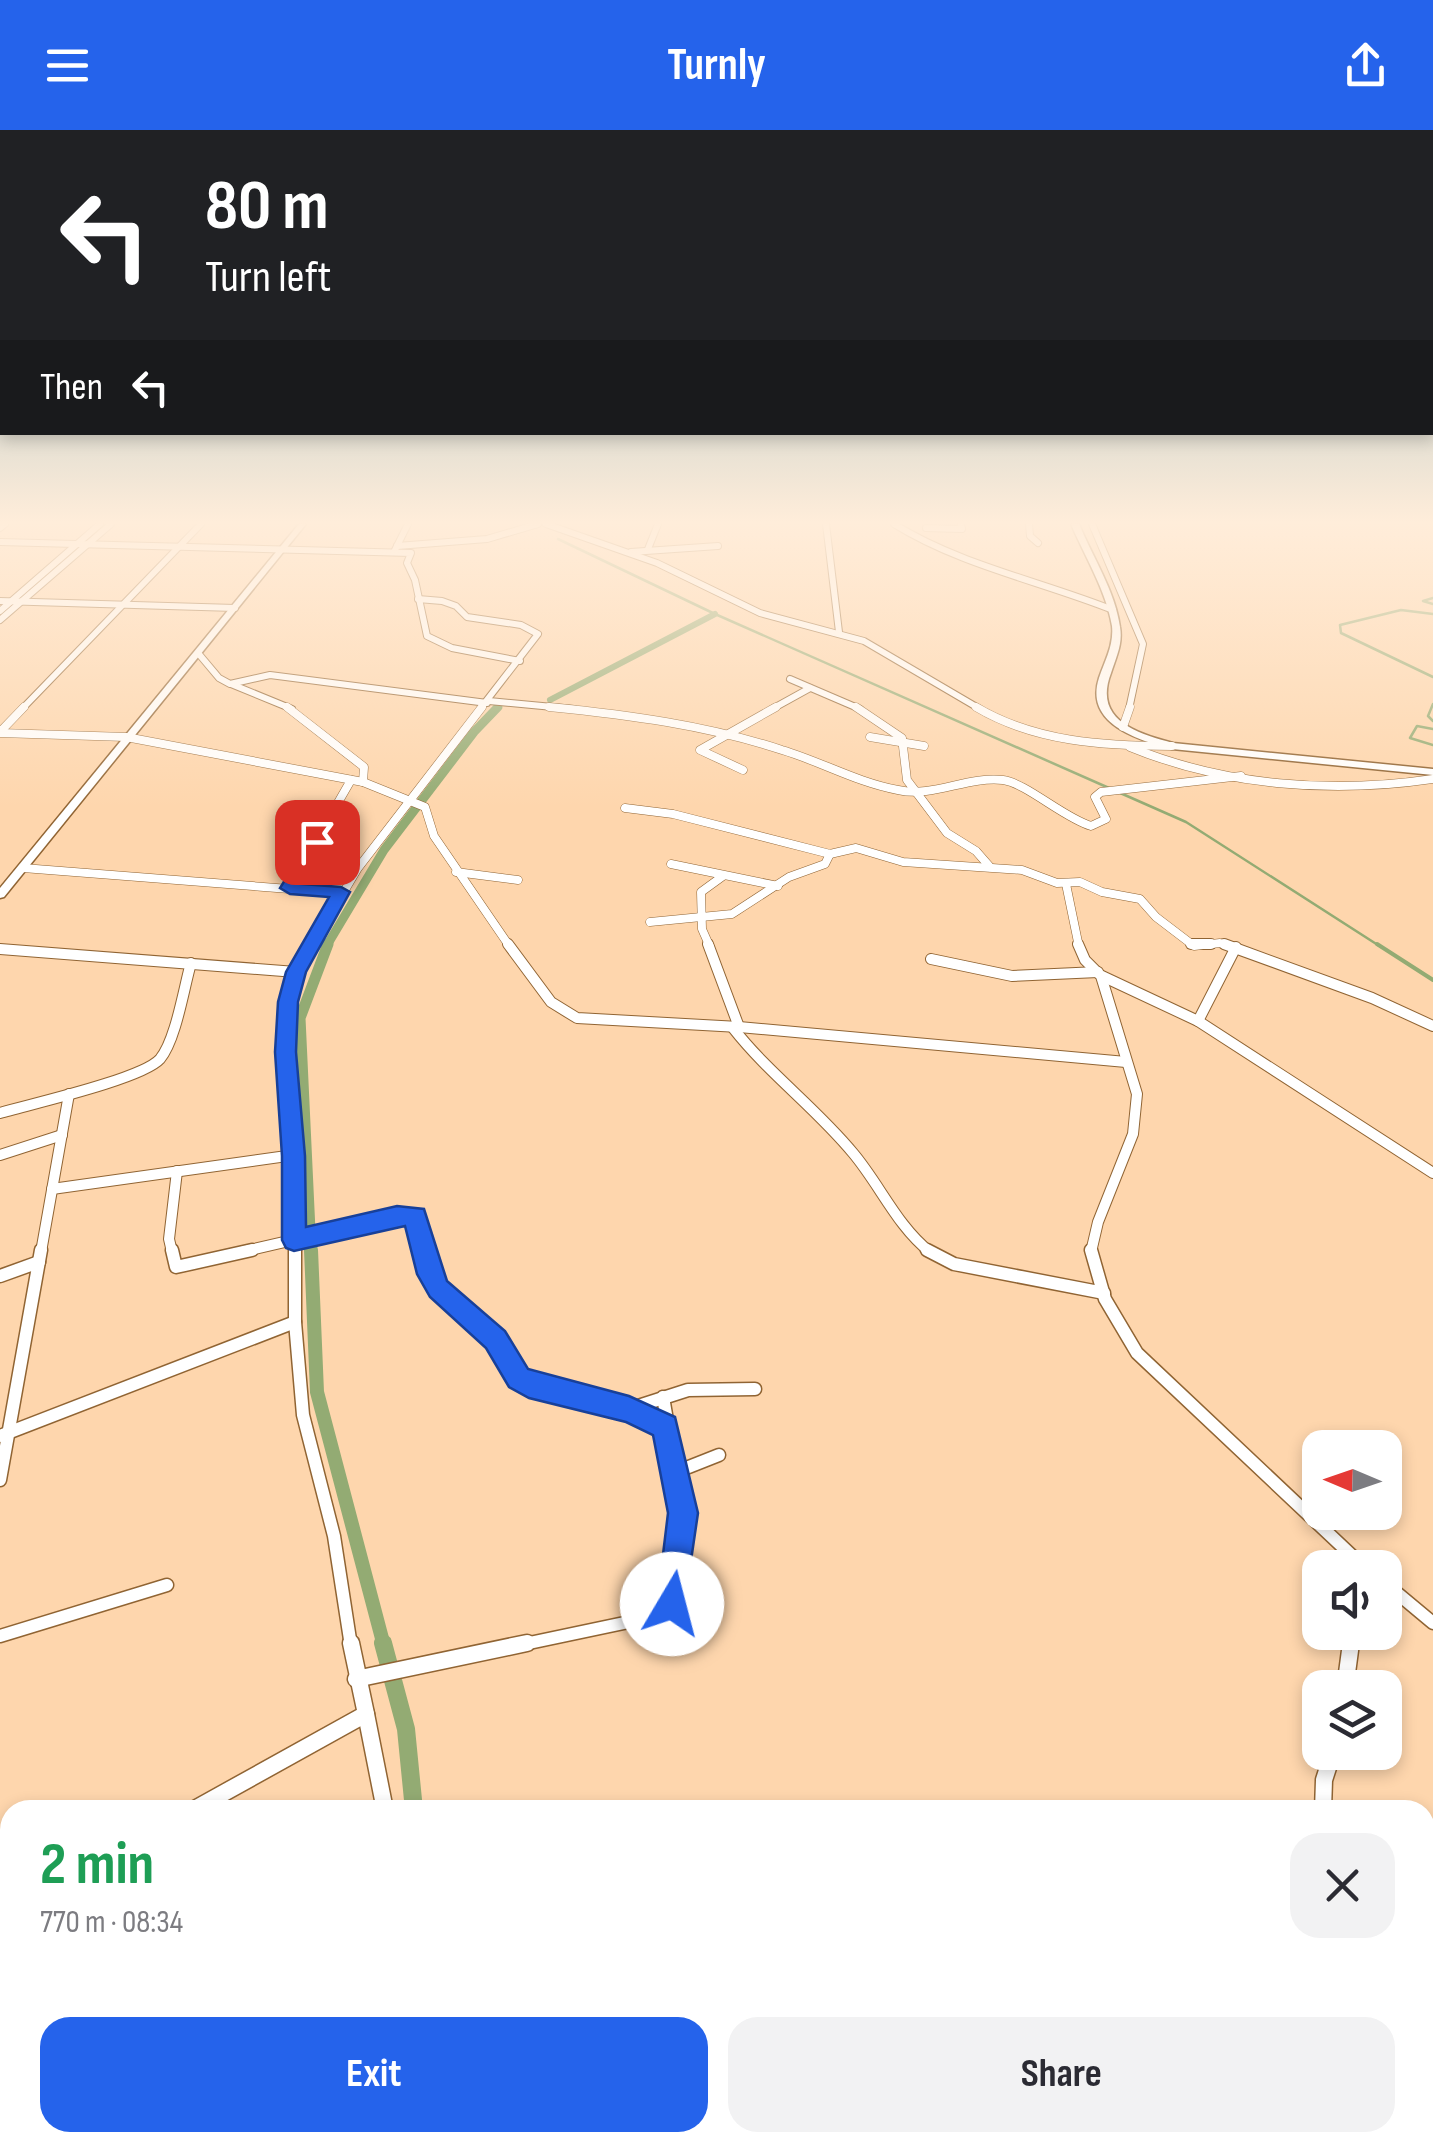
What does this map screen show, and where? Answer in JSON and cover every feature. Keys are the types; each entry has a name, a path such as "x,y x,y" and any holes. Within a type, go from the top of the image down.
{"main road":[{"path":"1114,618 1118,641 1101,694 1112,718 1140,737 1172,746 1433,776"}],"street":[{"path":"0,732 109,618"},
{"path":"0,895 126,736 226,618"},
{"path":"422,618 432,641 520,661"},
{"path":"382,1800 334,1536 303,1415 296,1322 294,1156 286,1052 288,1002 296,972 341,892 408,800 537,638 535,631 469,618"},
{"path":"782,618 864,642 1006,724 1059,738 1127,746 1172,746"},
{"path":"836,618 839,632"},
{"path":"1123,727 1136,692 1142,644 1131,618"},
{"path":"198,653 220,678 299,714 364,767 364,782"},
{"path":"230,684 270,676 630,714 728,733 787,751 856,780 919,793 975,781 1008,780 1075,821 1097,826 1106,819 1095,797 1100,792 1241,776"},
{"path":"790,679 863,711 905,743 908,780 947,833 976,851 990,868"},
{"path":"743,770 700,750 810,688"},
{"path":"0,732 126,736 364,782 425,807 434,836 456,872 532,978 562,1012 605,1022 736,1028 1126,1062"},
{"path":"870,737 924,746"},
{"path":"1127,746 1154,760 1312,788 1375,787 1433,776"},
{"path":"290,888 351,780"},
{"path":"625,808 674,814 830,854 856,848 920,865 1022,870 1066,884 1080,882 1102,892 1140,899 1156,917 1194,946 1220,943 1236,947 1372,998 1433,1026"},
{"path":"650,922 684,920 701,913 732,914 789,877 825,864 830,854"},
{"path":"671,864 688,864 744,880 756,876 778,886"},
{"path":"23,868 341,892"},
{"path":"456,872 518,880"},
{"path":"723,876 702,892 702,930 729,992 736,1028 757,1059 854,1152 903,1223 933,1252 954,1264 1104,1294"},
{"path":"1066,884 1076,936 1086,960 1100,974 1198,1022 1433,1172"},
{"path":"1198,1022 1236,947"},
{"path":"0,949 296,972"},
{"path":"931,959 1012,976 1100,974"},
{"path":"0,1113 143,1070 159,1060 168,1045 192,964"},
{"path":"1100,974 1137,1094 1138,1114 1116,1186 1091,1248 1104,1294 1121,1333 1137,1353 1260,1465 1343,1550"},
{"path":"0,1480 5,1434 69,1094"},
{"path":"0,1156 62,1135"},
{"path":"52,1189 294,1156"},
{"path":"176,1171 169,1239 176,1267 415,1216 430,1274 438,1289 495,1339 519,1378 529,1385 629,1410 666,1426"},
{"path":"0,1276 40,1262"},
{"path":"5,1434 296,1322"},
{"path":"629,1410 688,1390 755,1388"},
{"path":"357,1678 662,1615 676,1591 683,1513 663,1397"},
{"path":"676,1472 718,1455"},
{"path":"0,1636 167,1585"},
{"path":"1402,1598 1433,1622"},
{"path":"211,1800 366,1714"},
{"path":"1323,1800 1327,1770"}],"waterway":[{"path":"550,700 707,618"},
{"path":"725,618 1109,788"},
{"path":"1367,618 1340,625 1341,633 1433,677"},
{"path":"1433,704 1428,716 1433,721"},
{"path":"326,947 384,850 474,732 498,707 495,709"},
{"path":"1433,729 1417,726 1410,738 1433,745"},
{"path":"1118,792 1186,822 1381,947"},
{"path":"311,1252 300,1018 328,944"},
{"path":"1377,944 1433,980"},
{"path":"311,1250 317,1392 384,1646"},
{"path":"383,1643 406,1729 413,1800"}],"route":[{"path":"317,842 290,888 341,892 296,972 288,1002 286,1052 294,1156 294,1240 397,1216 415,1216 430,1274 438,1289 495,1339 519,1378 529,1385 629,1410 666,1426 683,1513 672,1604"}]}
